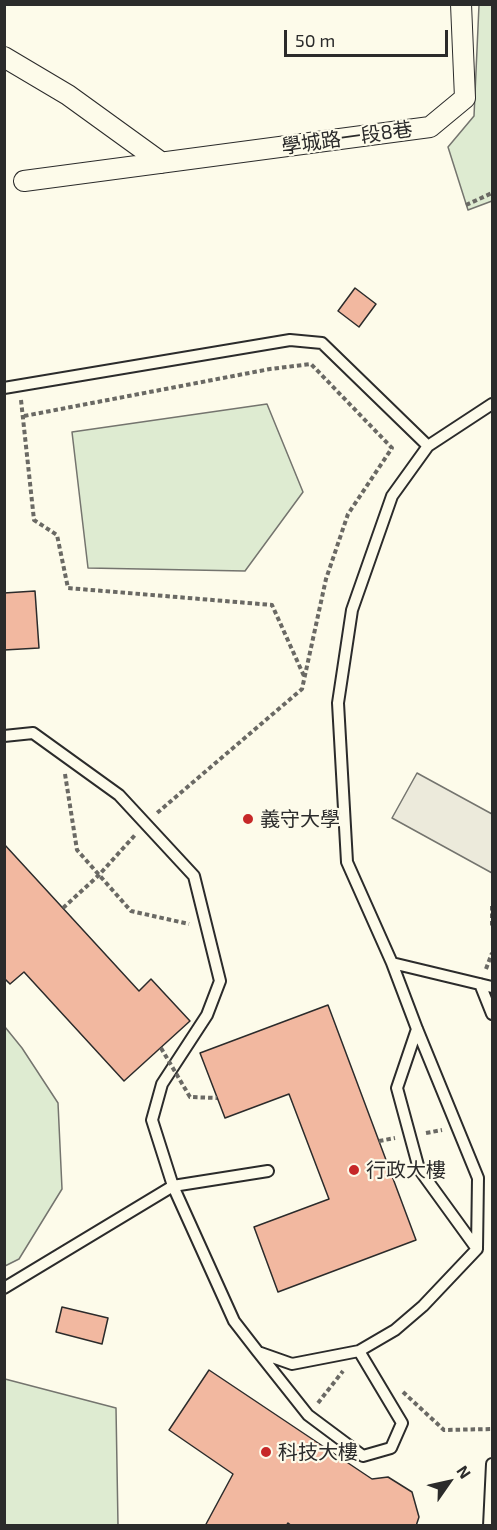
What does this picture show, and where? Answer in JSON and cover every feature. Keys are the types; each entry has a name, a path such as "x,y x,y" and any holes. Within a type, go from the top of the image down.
{"street":[{"name":"學城路一段8巷","path":"24,181 430,127 465,98 461,4"},
{"path":"4,57 68,95 162,163"}],"lane":[{"path":"4,388 290,340 322,343 428,446"},
{"path":"258,1352 292,1364 359,1351 402,1324 423,1306 477,1248 478,1178 392,963 347,862 338,703 351,610 392,496 428,446 492,404"},
{"path":"4,736 33,732 118,795 194,876 220,981 207,1015 162,1084 152,1120 173,1186 234,1322 308,1415 363,1456 390,1448 402,1423 359,1351"},
{"path":"392,963 492,987"},
{"path":"480,984 492,1014"},
{"path":"417,1029 397,1088 419,1169 477,1248"},
{"path":"4,1288 173,1186 268,1171"},
{"path":"489,1526 492,1464"}],"path":[{"path":"466,205 492,193"},
{"path":"24,416 270,369 311,364 392,448 348,514 326,579 302,689 145,823 99,875 63,908"},
{"path":"13,400 21,398 34,520 57,535 68,588 272,604 304,676"},
{"path":"61,753 77,850 131,911 207,927"},
{"path":"492,906 492,927"},
{"path":"161,1048 190,1097 217,1098"},
{"path":"410,1135 457,1127"},
{"path":"308,1415 359,1351"},
{"path":"444,1430 492,1429"}],"green space":[{"path":"479,5 492,5 492,201 468,210 448,147 474,116"},
{"path":"267,404 303,492 245,571 88,568 72,432"},
{"path":"5,1027 22,1048 58,1103 62,1189 19,1259 5,1266"},
{"path":"5,1379 116,1408 118,1525 5,1525"}],"shaded area":[{"path":"417,773 492,814 492,873 392,818"}],"building":[{"path":"355,288 376,304 359,327 338,311"},
{"path":"35,591 39,648 4,650 4,593"},
{"path":"4,844 139,991 151,979 190,1021 124,1081 24,972 10,984 4,978"},
{"name":"行政大樓","path":"328,1005 416,1240 278,1292 254,1227 329,1199 289,1094 225,1118 200,1053"},
{"path":"62,1307 108,1318 102,1344 56,1332"},
{"name":"科技大樓","path":"209,1370 372,1479 388,1477 412,1492 419,1517 416,1526 292,1526 288,1523 286,1526 205,1526 233,1474 169,1430"}],"place":[{"name":"義守大學","path":"248,819"},
{"name":"行政大樓","path":"354,1170"},
{"name":"科技大樓","path":"266,1452"}]}
